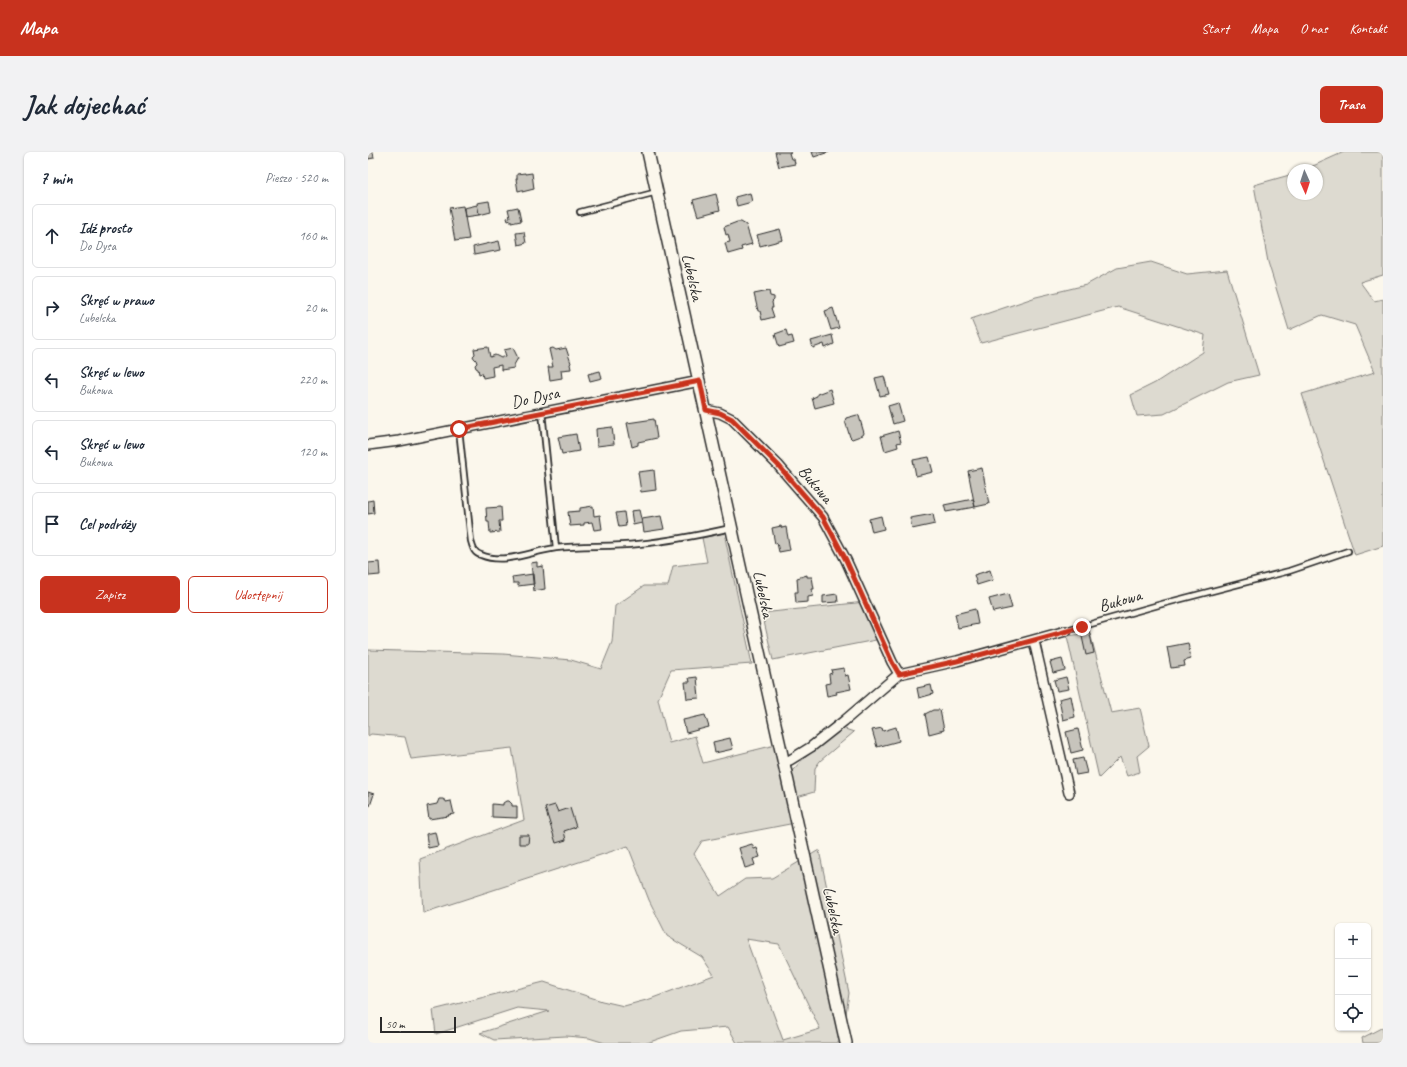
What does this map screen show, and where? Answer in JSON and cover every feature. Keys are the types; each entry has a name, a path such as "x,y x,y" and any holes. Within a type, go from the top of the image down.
{"street":[{"name":"Lubelska","path":"648,152 846,1043"},
{"name":"Do Dysa","path":"372,445 700,381"},
{"name":"Bukowa","path":"706,410 720,413 732,419 778,465 823,517 846,560 892,662 899,674"},
{"name":"Bukowa","path":"784,762 811,747 899,674 957,661 1066,632"},
{"path":"1034,641 1069,793"}],"lane":[{"path":"580,212 657,192"},
{"path":"542,412 556,548"},
{"path":"459,429 471,541 474,550 481,555 495,558 509,558 556,548 639,544 679,539 732,528"},
{"name":"Bukowa","path":"1066,632 1162,604 1288,571 1348,551"}],"shaded area":[{"path":"1344,152 1383,152 1383,275 1360,282 1374,301 1383,299 1383,546 1355,555 1302,394 1375,372 1355,325 1322,315 1289,330 1268,262 1254,185 1287,176 1287,200 1323,200 1323,164 1317,164"},
{"path":"1151,262 1187,274 1227,270 1259,375 1228,382 1164,414 1137,416 1131,395 1155,383 1203,352 1205,335 1118,307 981,343 971,319 1036,297 1086,285 1117,268"},
{"path":"724,533 752,664 671,670 658,699 669,743 695,736 703,763 775,745 783,774 792,771 802,760 842,728 854,732 820,761 815,768 814,792 790,799 795,823 702,841 694,854 720,896 745,879 772,878 819,850 849,993 846,1014 850,1043 737,1043 728,1027 681,1031 647,1043 605,1043 589,1038 566,1036 494,1040 480,1033 549,1011 517,1008 436,1034 433,1010 544,982 602,1001 624,1006 650,999 714,975 702,957 667,936 649,900 628,846 423,913 420,859 524,820 512,748 411,759 405,737 371,734 368,736 368,650 503,654 571,660 601,669 612,642 615,606 644,586 668,586 673,566 707,562 702,538","holes":["746,939 779,944 820,1029 783,1040"]},
{"path":"865,602 881,639 773,660 762,613"},
{"path":"1090,633 1111,713 1140,708 1149,746 1137,756 1140,772 1127,776 1120,757 1099,778 1067,636"},
{"path":"1383,1027 1383,1043 1363,1043 1362,1038"}],"building":[{"path":"368,152 373,152 374,158 368,159"},
{"path":"775,152 791,152 789,153 791,159 794,159 795,164 779,167"},
{"path":"812,152 829,152 814,157"},
{"path":"532,173 534,189 522,192 522,190 518,191 516,179 517,174"},
{"path":"750,193 752,202 737,206 735,197"},
{"path":"716,194 720,210 698,216 693,200"},
{"path":"489,201 491,212 479,215 477,203"},
{"path":"477,205 479,215 465,217 464,208"},
{"path":"463,206 469,239 455,241 449,208"},
{"path":"518,207 521,221 511,223 511,220 508,221 507,218 510,217 508,209"},
{"path":"741,222 746,225 752,244 741,247 742,250 728,254 725,243 730,242 724,227"},
{"path":"780,229 783,240 760,246 757,235"},
{"path":"524,232 526,243 518,245 516,233"},
{"path":"499,241 501,250 474,255 473,247"},
{"path":"769,291 770,296 774,297 772,302 773,308 771,308 774,317 762,320 754,294"},
{"path":"833,308 839,328 831,330 825,311"},
{"path":"786,330 788,337 792,336 794,343 779,347 775,334"},
{"path":"832,335 834,344 825,348 824,344 813,348 811,341"},
{"path":"488,347 490,357 495,355 501,358 506,356 504,350 513,348 518,358 514,368 501,370 501,365 492,367 493,376 483,378 482,373 479,374 475,365 477,363 473,356 475,354 474,349"},
{"path":"553,348 556,350 566,348 571,363 571,369 561,370 562,378 550,380 548,367 553,367 549,349"},
{"path":"600,371 602,378 590,381 588,374"},
{"path":"884,376 889,394 880,396 875,378"},
{"path":"830,389 834,403 815,408 812,398 817,396 817,394"},
{"path":"898,403 903,421 893,424 888,406"},
{"path":"857,415 859,416 864,433 863,435 852,439 845,421 846,418"},
{"path":"654,419 657,438 638,442 638,445 632,447 627,423"},
{"path":"612,427 614,444 597,446 596,429"},
{"path":"898,431 901,442 897,443 898,447 885,451 881,436"},
{"path":"576,434 579,451 562,454 558,437"},
{"path":"929,457 933,472 916,476 913,460"},
{"path":"982,468 989,504 975,507 968,471"},
{"path":"654,470 656,490 641,492 638,472"},
{"path":"973,499 975,507 946,512 944,505"},
{"path":"373,500 374,513 368,514 368,501"},
{"path":"593,506 594,516 600,515 602,529 594,530 592,522 584,523 584,525 570,526 568,512 580,511 580,508"},
{"path":"501,507 502,521 499,521 500,532 490,533 489,522 487,522 486,508"},
{"path":"639,510 642,523 633,525 631,511"},
{"path":"624,512 626,526 619,527 616,513"},
{"path":"933,514 935,524 912,529 910,518"},
{"path":"661,516 664,529 644,532 642,519"},
{"path":"881,516 884,529 872,532 869,519"},
{"path":"781,526 782,528 786,527 790,550 779,552 777,543 775,544 772,528"},
{"path":"379,562 380,575 369,576 368,563"},
{"path":"537,562 537,567 543,566 545,589 534,591 531,563"},
{"path":"990,570 993,580 977,585 974,575"},
{"path":"533,574 534,584 518,586 518,583 513,583 512,577"},
{"path":"807,575 807,577 812,577 814,589 812,589 813,596 808,597 808,602 796,603 795,592 798,592 797,578"},
{"path":"837,594 838,602 823,603 823,596"},
{"path":"1008,594 1012,608 993,612 989,599"},
{"path":"975,609 978,624 958,628 955,614"},
{"path":"1089,630 1094,653 1086,655 1081,632"},
{"path":"1188,643 1191,659 1184,661 1185,666 1171,668 1167,647"},
{"path":"1062,659 1065,670 1053,673 1050,662"},
{"path":"844,668 845,676 848,675 851,689 836,692 837,694 827,696 825,684 830,683 829,674 832,673 831,670"},
{"path":"697,677 699,698 687,699 685,682 690,682 689,678"},
{"path":"1066,677 1069,689 1057,691 1054,680"},
{"path":"931,685 933,694 919,698 917,688"},
{"path":"1071,696 1075,717 1063,720 1059,699"},
{"path":"933,710 940,710 944,730 929,734 925,714"},
{"path":"705,715 709,727 686,733 683,720"},
{"path":"896,727 899,741 877,747 872,730 882,728 883,731"},
{"path":"1078,729 1083,750 1071,753 1066,732"},
{"path":"730,738 733,749 715,753 713,742"},
{"path":"1083,758 1087,773 1076,775 1073,760"},
{"path":"368,792 374,794 370,806 368,805"},
{"path":"439,799 443,799 446,802 451,801 454,814 429,819 427,806 437,804"},
{"path":"506,801 509,801 512,806 517,806 517,818 492,817 492,804 503,805"},
{"path":"555,805 558,812 570,808 576,827 564,831 566,840 556,843 545,808"},
{"path":"435,832 438,846 428,848 426,834"},
{"path":"519,835 529,835 528,844 519,844"},
{"path":"752,844 754,849 757,848 760,857 753,859 755,865 745,868 739,848"}],"route":[{"path":"459,429 700,381 706,410 713,410 732,419 778,465 823,517 846,560 892,662 899,674 957,661 1082,627"}]}
